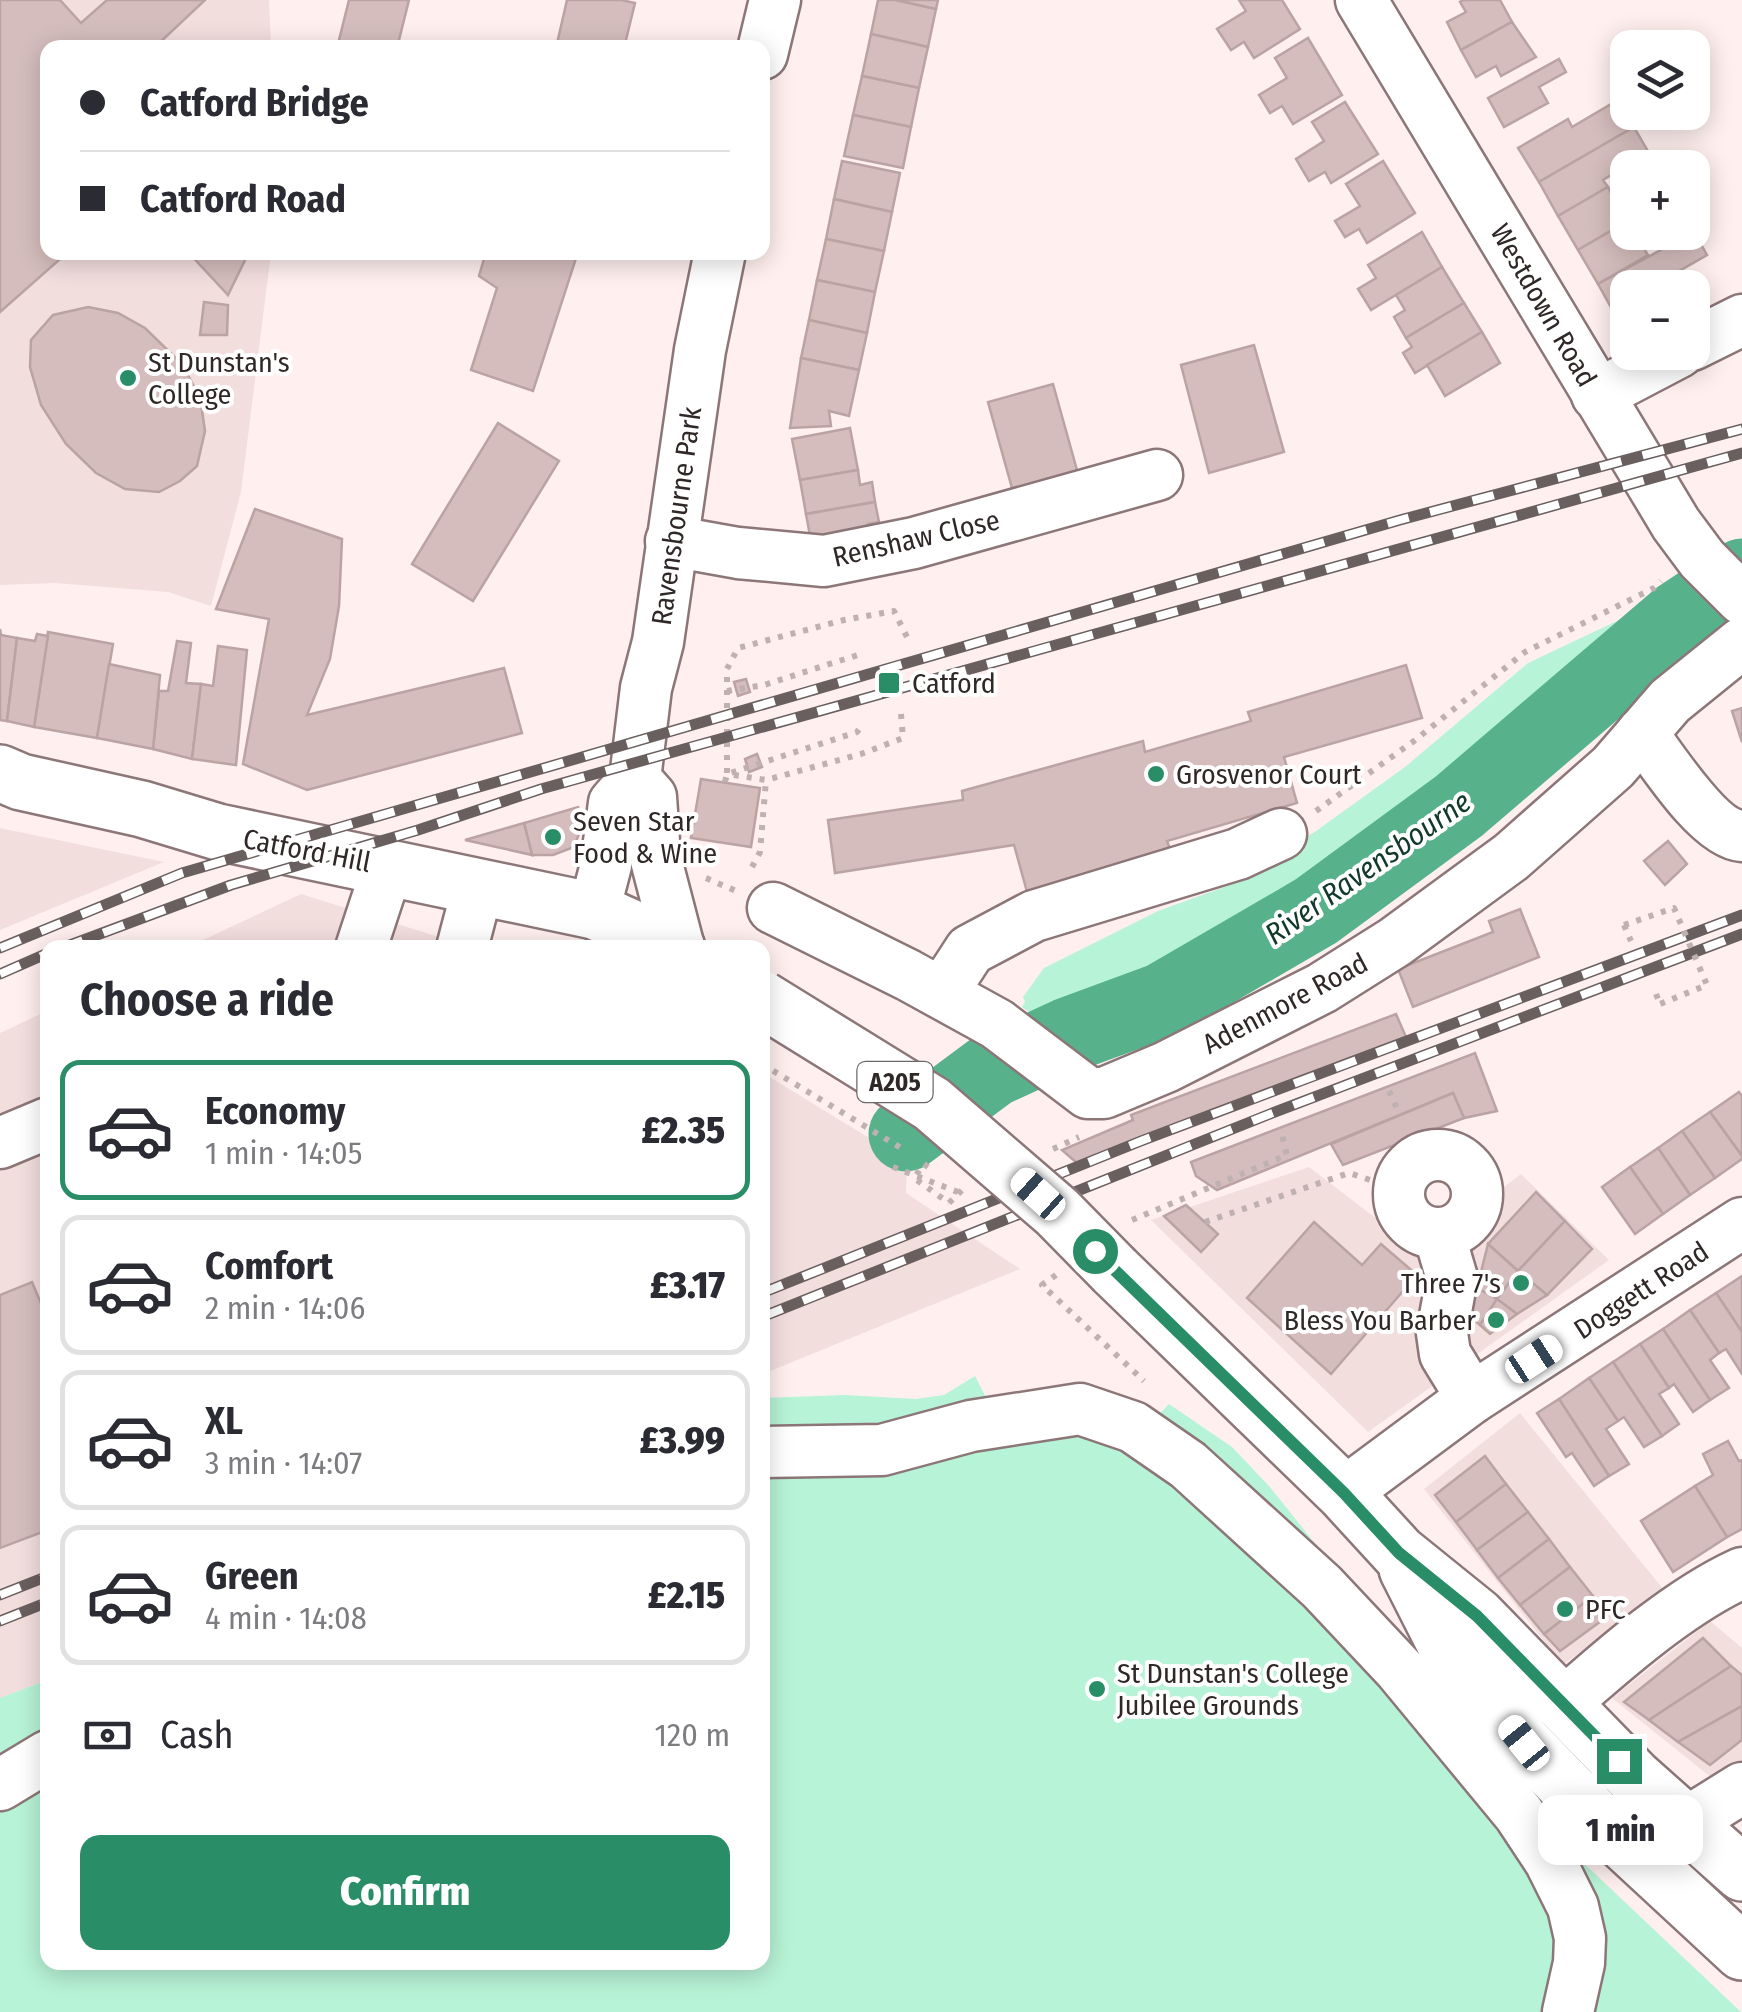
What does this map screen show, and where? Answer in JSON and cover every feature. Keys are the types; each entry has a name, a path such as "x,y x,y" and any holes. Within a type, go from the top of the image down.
{"highway":[{"name":"Catford Hill","path":"11,777 218,832 594,911 660,940"},
{"name":"A205","path":"770,1005 932,1104 1057,1212 1122,1246 1399,1553 1477,1616 1634,1778 1742,1872"},
{"name":"A205","path":"1399,1553 1446,1646 1524,1743 1742,1952"}],"street":[{"path":"765,40 774,0"},
{"name":"Westdown Road","path":"1360,0 1597,395 1699,555 1742,600"},
{"name":"Ravensbourne Park","path":"594,911 606,865 614,803 635,779 713,260"},
{"path":"1710,337 1742,320"},
{"path":"1597,395 1645,370"},
{"name":"Renshaw Close","path":"672,541 738,553 824,561 914,543 1157,475"},
{"name":"Adenmore Road","path":"728,886 942,993 997,1024 1088,1093 1104,1093 1166,1067 1322,988 1395,942 1511,856 1613,767 1670,701 1742,643"},
{"path":"1642,733 1715,824 1732,836 1742,836"},
{"name":"Ravensbourne Park","path":"635,779 651,797 656,856 728,886 684,940"},
{"path":"942,993 970,950 1034,916 1238,854 1282,834"},
{"path":"365,940 388,866"},
{"path":"464,940 478,887"},
{"path":"1408,1150 1458,1160 1468,1168 1477,1190 1472,1214 1465,1224 1439,1234 1426,1232 1404,1215 1408,1150"},
{"name":"Doggett Road","path":"1344,1493 1472,1398 1742,1223"},
{"path":"1439,1234 1452,1278 1442,1332 1445,1354 1472,1398"},
{"path":"770,1452 882,1450 971,1426 1080,1409 1133,1427 1188,1464 1322,1587 1400,1670 1520,1814 1574,1907 1580,1938 1579,1964 1568,2012"},
{"path":"1563,1704 1641,1638 1742,1573"},
{"path":"0,1786 40,1761"},
{"path":"1638,1853 1742,1788"}],"path":[{"path":"1282,834 1337,799 1526,652 1654,588 1699,555"},
{"path":"726,778 727,669 738,648 894,611 908,640"},
{"path":"728,691 864,653"},
{"path":"726,778 766,780 862,754 903,738 901,714"},
{"path":"726,778 753,764 857,732 862,725"},
{"path":"728,886 760,852 766,780"},
{"path":"1631,940 1624,925 1674,908 1707,985 1660,1004 1656,994"},
{"path":"770,1069 948,1180 967,1186"},
{"path":"1205,1222 1408,1150 1389,1092"},
{"path":"1122,1246 1287,1155 1280,1131"},
{"path":"949,1202 914,1178 924,1164 953,1187 963,1177"},
{"path":"893,1167 959,1193"},
{"path":"1058,1274 1042,1285 1152,1389"}],"shaded area":[{"name":"St Dunstan's College","path":"0,0 269,0 271,40 40,40 40,260 270,260 241,492 211,606 168,592 55,583 0,585"},
{"path":"0,828 164,862 0,930"},
{"path":"301,894 449,940 203,940"},
{"path":"40,1014 40,1683 0,1698 0,1033"},
{"path":"770,1077 907,1161 906,1193 1020,1269 770,1371"},
{"path":"1309,1167 1420,1252 1521,1174 1609,1260 1368,1432 1151,1220"},
{"path":"1520,1413 1664,1590 1563,1665 1424,1489"},
{"path":"1710,1621 1742,1648 1742,1771 1722,1786 1612,1698"}],"green space":[{"path":"1657,602 1651,615 1590,662 1467,774 1322,880 1247,925 1072,1009 1049,1026 1022,1007 1023,997 1044,968 1158,911 1230,885 1316,831 1405,767 1528,663"},
{"name":"St Dunstan's College Jubilee Grounds","path":"975,1376 994,1413 1150,1424 1169,1404 1232,1447 1269,1486 1534,1816 1741,2012 0,2012 0,1698 40,1683 40,1970 770,1970 770,1398 844,1395 916,1399 944,1395"}],"building":[{"path":"0,0 60,0 81,23 107,0 205,0 162,40 40,40 40,260 59,260 0,312"},
{"path":"349,0 409,0 399,40 339,40"},
{"path":"567,0 635,3 626,40 558,40"},
{"path":"878,0 936,9 928,47 871,34"},
{"path":"896,0 938,0 936,9"},
{"path":"1239,0 1282,0 1300,29 1254,58 1244,42 1231,50 1217,29 1246,11"},
{"path":"1500,0 1512,22 1461,50 1447,22 1466,12 1460,2"},
{"path":"1512,22 1536,57 1501,76 1496,66 1476,77 1461,50"},
{"path":"871,34 928,47 919,88 862,76"},
{"path":"1308,38 1342,95 1293,124 1282,106 1270,113 1259,95 1287,78 1275,58"},
{"path":"1559,59 1566,72 1539,87 1548,103 1504,127 1488,98"},
{"path":"862,76 919,88 911,127 853,115"},
{"path":"1345,102 1378,154 1331,183 1325,172 1309,181 1296,159 1324,141 1312,122"},
{"path":"1610,105 1610,130 1629,130 1539,182 1518,148 1568,119 1572,127"},
{"path":"853,115 911,127 903,168 844,156"},
{"path":"1629,130 1636,130 1647,150 1610,150 1610,176 1603,180 1608,187 1558,216 1539,182"},
{"path":"842,161 900,173 892,212 834,199"},
{"path":"1383,161 1415,213 1367,243 1359,229 1345,237 1335,221 1360,206 1346,184"},
{"path":"1608,187 1610,231 1578,250 1558,216"},
{"path":"834,199 892,212 884,251 826,239"},
{"path":"1610,231 1610,250 1645,250 1648,255 1622,270 1610,270 1610,277 1598,284 1578,250"},
{"path":"1422,232 1442,267 1371,310 1358,289 1376,278 1368,265"},
{"path":"826,239 884,251 875,292 817,280"},
{"path":"1661,250 1704,250 1707,255 1681,270 1624,270"},
{"path":"195,260 245,260 228,295"},
{"path":"484,260 575,260 533,391 471,370 497,288 479,276"},
{"path":"1442,267 1464,303 1406,338 1394,317 1405,310 1396,295"},
{"path":"1610,278 1610,305 1598,284"},
{"path":"817,280 875,292 867,333 809,320"},
{"path":"204,302 228,305 227,335 200,335"},
{"path":"1464,303 1482,332 1415,373 1403,353 1412,347 1406,338"},
{"path":"88,307 118,313 145,328 181,363 200,397 205,431 197,466 159,492 125,489 96,473 66,444 41,405 30,367 31,340 53,315"},
{"path":"809,320 867,333 859,370 801,358"},
{"path":"1482,332 1500,363 1445,396 1427,365"},
{"path":"1254,345 1284,452 1209,473 1181,365"},
{"path":"801,358 859,370 849,416 829,411 831,426 790,428"},
{"path":"1053,384 1080,481 1015,499 988,402"},
{"path":"498,423 559,461 473,601 412,564"},
{"path":"850,428 858,470 800,480 792,439"},
{"path":"858,470 860,485 872,482 875,502 806,514 800,480"},
{"path":"875,502 879,522 868,524 871,542 813,552 806,514"},
{"path":"255,509 342,539 339,606 330,659 307,715 504,668 522,733 307,790 243,764 269,619 216,609"},
{"path":"0,629 1,635 17,638 7,721 0,720"},
{"path":"48,632 113,644 97,738 34,727"},
{"path":"37,634 48,636 34,727 7,721 17,638 35,641"},
{"path":"177,641 191,643 186,683 201,684 192,759 153,749 159,691 168,691"},
{"path":"218,646 247,650 236,765 192,759 201,684 213,686"},
{"path":"109,664 160,675 153,749 97,738"},
{"name":"Grosvenor Court","path":"1406,665 1422,718 1284,757 1297,803 1167,841 1173,857 1029,899 1014,845 835,873 828,820 963,800 962,791 1143,741 1145,752 1251,721 1248,712"},
{"path":"746,679 750,692 738,696 734,682"},
{"path":"1742,708 1742,742 1732,711"},
{"path":"757,754 762,767 749,772 745,759"},
{"path":"701,779 760,788 751,847 691,838"},
{"name":"Seven Star Food & Wine","path":"578,807 582,826 574,847 553,855 532,855 524,823"},
{"path":"524,823 532,855 465,840"},
{"path":"1668,841 1687,864 1665,885 1644,861"},
{"path":"1520,909 1539,957 1413,1007 1398,969 1493,932 1489,921"},
{"path":"1396,1014 1406,1037 1077,1163 1062,1150 1133,1120 1131,1115"},
{"path":"1475,1053 1497,1111 1464,1118 1453,1093 1217,1190 1196,1176 1191,1162"},
{"path":"1739,1092 1742,1096 1742,1156 1710,1112"},
{"path":"1453,1093 1464,1118 1343,1165 1331,1144"},
{"path":"1710,1112 1742,1156 1715,1178 1682,1131"},
{"path":"1682,1131 1715,1178 1690,1195 1658,1148"},
{"path":"1658,1148 1690,1195 1663,1214 1630,1167"},
{"path":"1630,1167 1663,1214 1635,1234 1602,1187"},
{"path":"1536,1192 1565,1221 1518,1271 1488,1244"},
{"path":"1186,1205 1218,1234 1201,1252 1164,1216"},
{"path":"1565,1221 1592,1249 1547,1295 1518,1271"},
{"path":"1314,1222 1362,1265 1381,1244 1417,1275 1331,1374 1247,1298"},
{"path":"1488,1244 1518,1271 1497,1299 1477,1288"},
{"name":"Three 7's","path":"1518,1271 1547,1295 1517,1314 1497,1299"},
{"path":"1742,1276 1742,1332 1716,1293"},
{"path":"32,1282 40,1301 40,1533 0,1548 0,1295"},
{"path":"1477,1288 1497,1299 1480,1325 1468,1315"},
{"path":"1716,1293 1742,1332 1742,1374 1726,1349 1719,1353 1690,1310"},
{"name":"Bless You Barber","path":"1497,1299 1517,1314 1490,1334 1480,1325"},
{"path":"1690,1310 1719,1353 1710,1360 1729,1388 1710,1400 1663,1329"},
{"path":"1663,1329 1710,1400 1693,1412 1674,1384 1669,1388 1640,1344"},
{"path":"1640,1344 1669,1388 1659,1394 1679,1424 1662,1436 1613,1362"},
{"path":"1613,1362 1662,1436 1644,1447 1624,1417 1618,1421 1589,1378"},
{"path":"1589,1378 1618,1421 1606,1429 1629,1464 1609,1476 1559,1399"},
{"path":"1559,1399 1609,1476 1594,1486 1572,1453 1566,1457 1537,1413"},
{"path":"1728,1441 1739,1461 1742,1460 1742,1529 1727,1537 1695,1486 1713,1475 1703,1454"},
{"path":"1485,1456 1506,1484 1456,1522 1435,1495"},
{"path":"1506,1484 1528,1512 1477,1550 1456,1522"},
{"path":"1695,1486 1727,1537 1673,1572 1641,1521"},
{"path":"1528,1512 1549,1539 1498,1578 1477,1550"},
{"path":"1549,1539 1570,1567 1520,1605 1498,1578"},
{"path":"1570,1567 1593,1596 1544,1634 1520,1605"},
{"path":"1593,1596 1608,1616 1560,1651 1544,1634"},
{"path":"1703,1638 1731,1666 1649,1720 1624,1702"},
{"path":"1731,1666 1742,1675 1742,1706 1678,1742 1649,1720"},
{"path":"1742,1706 1742,1740 1710,1765 1678,1742"}],"waterway":[{"name":"River Ravensbourne","path":"906,1134 992,1070 1068,1035 1163,1000 1316,911 1459,806 1680,617 1742,576"}],"railway":[{"path":"0,948 182,873 1400,520 1742,429"},
{"path":"83,940 231,885 541,789 1742,453"},
{"path":"770,1290 1141,1141 1742,915"},
{"path":"770,1314 1270,1114 1742,934"},
{"path":"0,974 40,956"},
{"path":"0,1595 40,1579"},
{"path":"0,1621 40,1605"}],"place":[{"name":"St Dunstan's College","path":"128,378"},
{"name":"Catford","path":"889,683"},
{"name":"Grosvenor Court","path":"1156,774"},
{"name":"Seven Star Food & Wine","path":"553,837"},
{"name":"Three 7's","path":"1521,1283"},
{"name":"Bless You Barber","path":"1496,1320"},
{"name":"PFC","path":"1565,1609"},
{"name":"St Dunstan's College Jubilee Grounds","path":"1097,1689"}],"route":[{"path":"1095,1251 1344,1493 1399,1553 1477,1616 1619,1761"}]}
